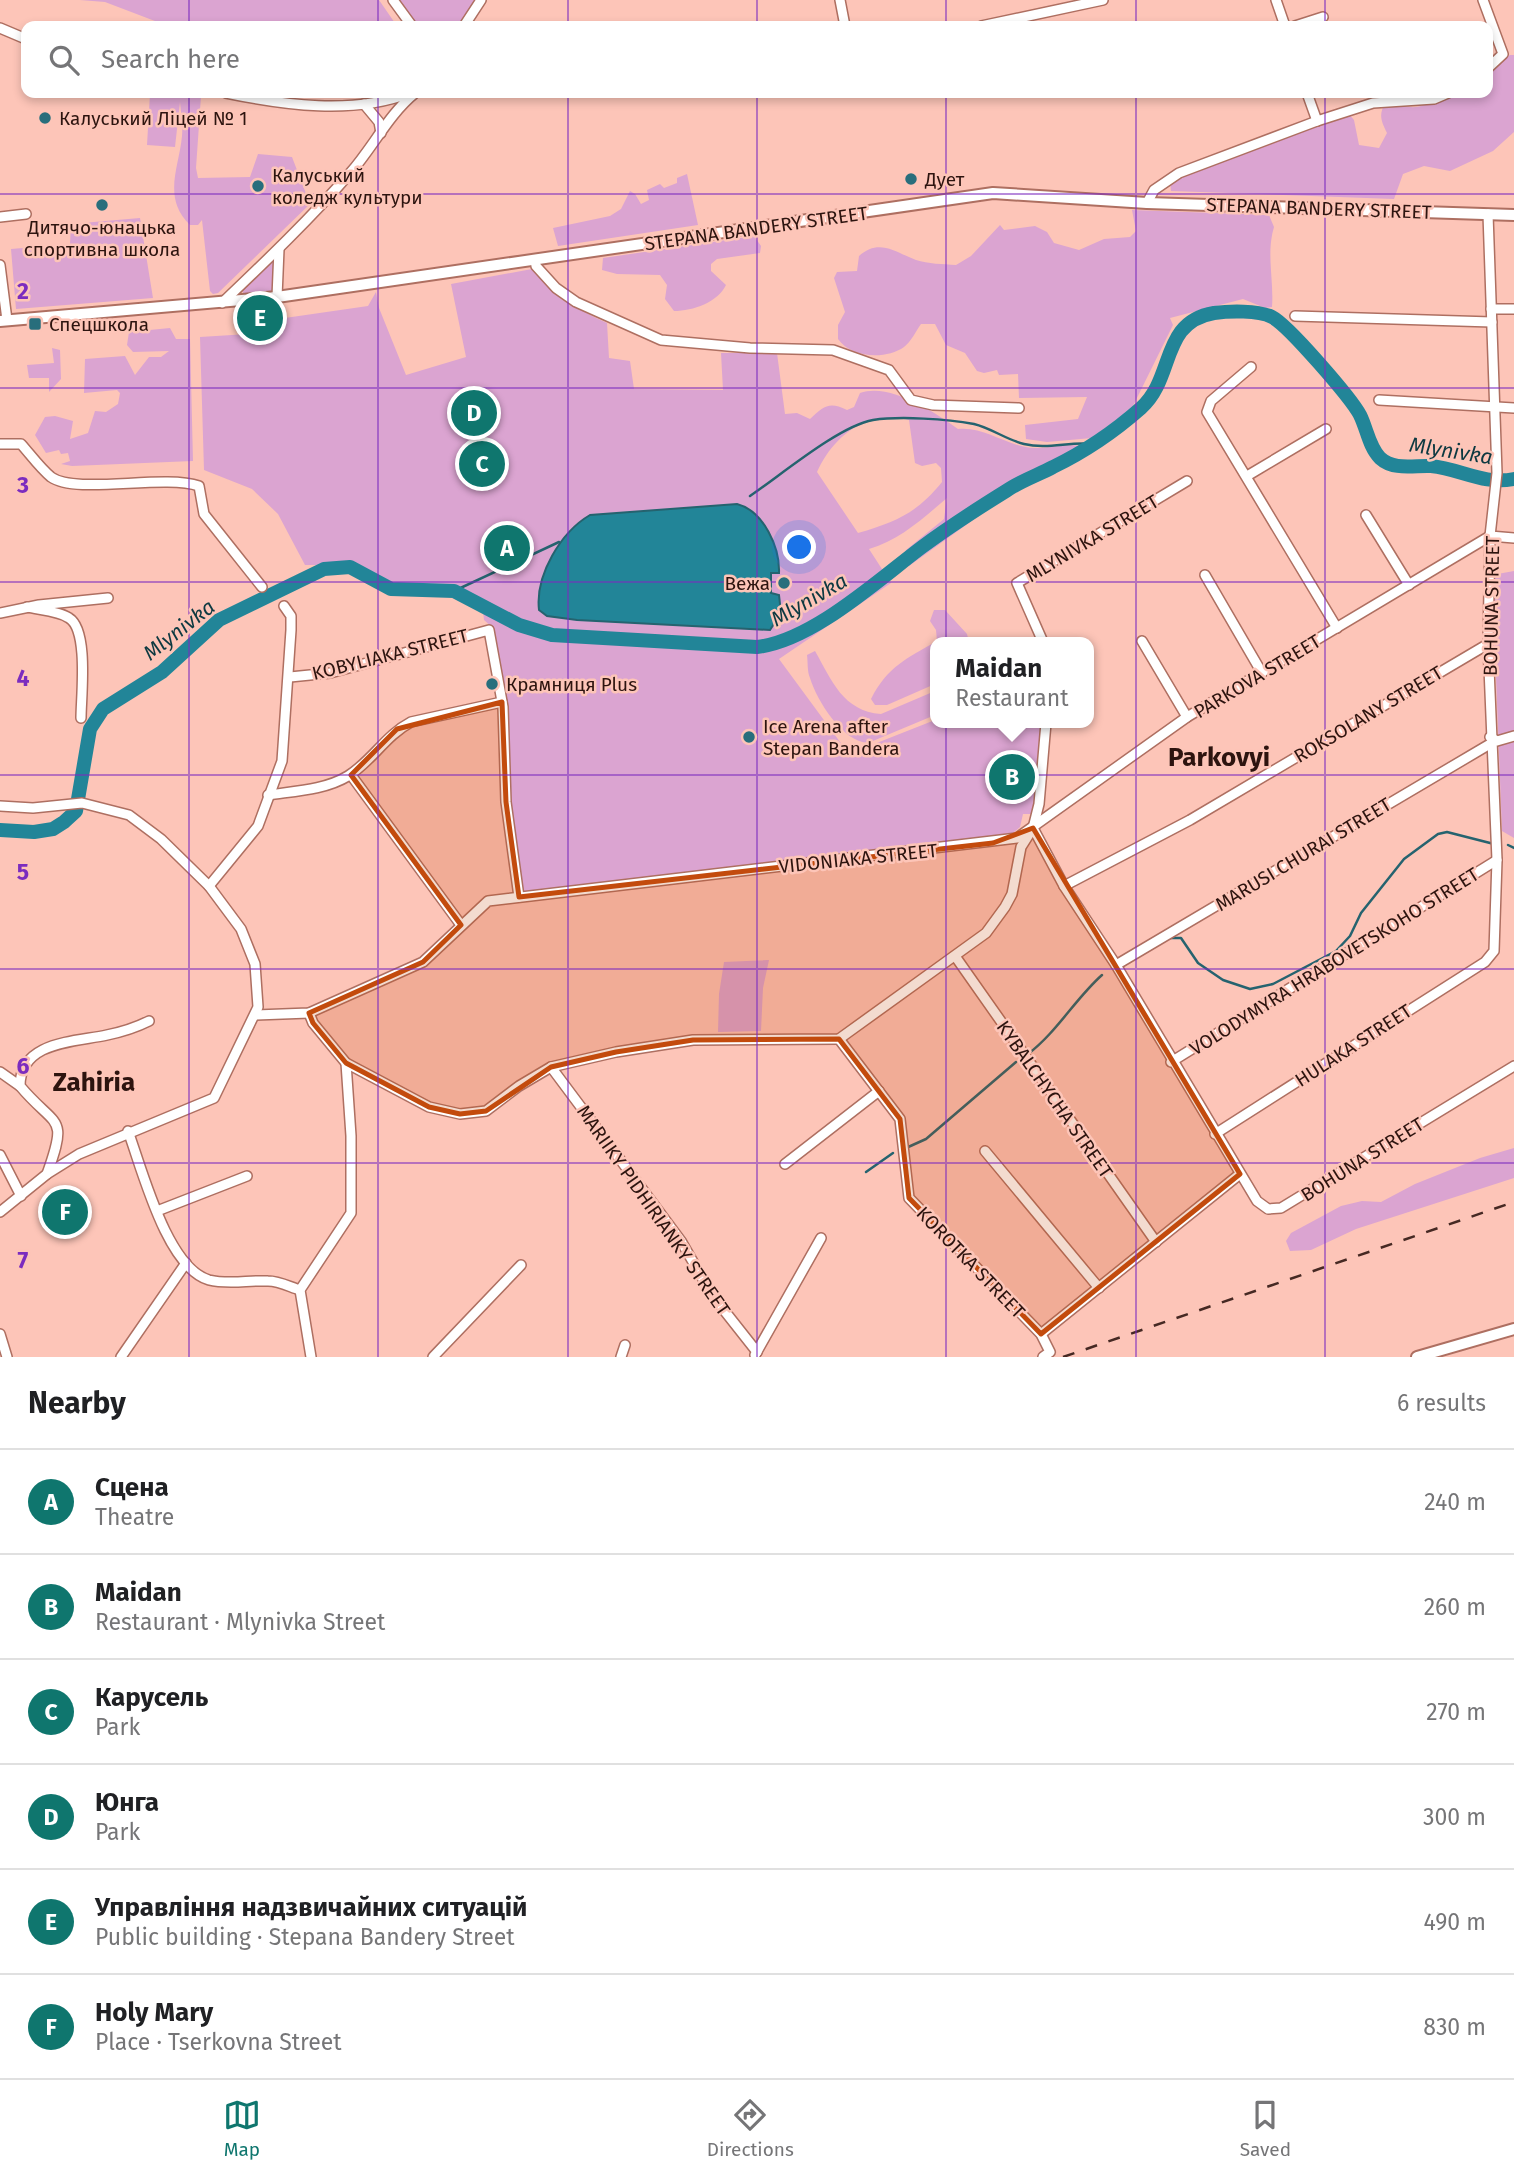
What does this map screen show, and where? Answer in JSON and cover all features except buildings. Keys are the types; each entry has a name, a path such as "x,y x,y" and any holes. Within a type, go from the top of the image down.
{"main road":[{"name":"STEPANA BANDERY STREET","path":"3,321 277,297 980,194 1026,194 1147,203 1514,215"},
{"path":"1418,1357 1514,1329"}],"street":[{"path":"393,0 408,21"},
{"path":"467,21 481,0"},
{"path":"839,0 844,21"},
{"path":"1006,21 1103,0"},
{"path":"1276,0 1283,21"},
{"path":"1483,0 1491,21"},
{"path":"1311,21 1323,17"},
{"path":"1493,27 1503,54 1493,63"},
{"path":"0,28 21,36"},
{"path":"264,98 310,104 365,104 390,98"},
{"path":"222,303 279,249 352,171 408,98"},
{"path":"1309,98 1317,121"},
{"path":"1147,203 1154,190 1180,173 1317,121 1373,103 1436,98"},
{"path":"365,104 379,122 382,133"},
{"path":"0,217 26,214"},
{"name":"BOHUNA STREET","path":"1488,214 1497,473 1490,536 1488,644 1497,860 1494,951 1490,955"},
{"path":"277,297 279,249"},
{"path":"535,260 536,266 556,288 576,302 661,340 750,348 833,350 889,370 911,400 933,405 1019,408"},
{"path":"0,265 3,321"},
{"path":"1491,309 1514,309"},
{"path":"1296,316 1492,322"},
{"path":"1251,367 1211,401 1207,412 1337,628"},
{"path":"1380,400 1514,408"},
{"path":"1247,476 1326,429"},
{"path":"0,444 21,444 50,476 67,483 177,482 199,486 204,514 262,587"},
{"name":"MLYNIVKA STREET","path":"1041,637 1017,583 1187,481"},
{"path":"1366,515 1409,585"},
{"path":"1490,536 1514,538"},
{"name":"PARKOVA STREET","path":"1032,828 1187,717 1490,536"},
{"path":"1205,575 1262,673"},
{"path":"0,613 27,607 108,598"},
{"path":"209,886 258,826 282,761 290,677 291,616 284,606"},
{"path":"27,607 70,618 75,625 82,654 81,718"},
{"name":"KOBYLIAKA STREET","path":"290,677 330,673 489,630 502,702"},
{"path":"1142,641 1187,717"},
{"name":"ROKSOLANY STREET","path":"1064,886 1190,820 1488,644"},
{"path":"268,795 315,788 351,775 397,729 411,722 502,702 506,802 519,897"},
{"path":"309,1013 313,1023 346,1063 429,1107 460,1114 486,1111 519,1086 551,1068 616,1052 693,1041 839,1039 986,933 1005,907 1012,894 1021,847 1032,828 1039,804 1046,728"},
{"path":"1490,741 1514,736"},
{"name":"MARUSI CHURAI STREET","path":"1116,965 1490,741"},
{"path":"351,775 461,925"},
{"path":"0,806 33,808 77,803 129,815 161,839 209,886 241,929 255,964 256,1015 214,1098 128,1131 79,1154 47,1174 0,1212"},
{"path":"1032,828 1064,886 1116,965 1171,1062 1240,1174 1041,1334 1050,1347 1050,1352 1043,1357"},
{"name":"VIDONIAKA STREET","path":"256,1015 309,1013 423,962 488,901 993,843 1017,838 1032,828"},
{"name":"VOLODYMYRA HRABOVETSKOHO STREET","path":"1171,1062 1497,860"},
{"name":"HULAKA STREET","path":"1215,1133 1485,962 1490,955"},
{"name":"KYBALCHYCHA STREET","path":"954,956 1156,1242"},
{"path":"20,1086 23,1069 39,1052 74,1040 129,1031 149,1021"},
{"name":"KOROTKA STREET","path":"839,1039 900,1119 909,1198 1041,1334"},
{"path":"311,1357 300,1290 351,1213 351,1136 346,1063"},
{"name":"BOHUNA STREET","path":"1240,1174 1256,1201 1268,1209 1281,1208 1514,1066"},
{"name":"MARIIKY PIDHIRIANKY STREET","path":"551,1068 681,1241 712,1295 756,1354"},
{"path":"0,1072 20,1086 54,1119 60,1138 47,1174"},
{"path":"785,1164 879,1091"},
{"path":"128,1131 168,1239 186,1263 206,1279 234,1283 271,1281 300,1290"},
{"path":"985,1151 1098,1288"},
{"path":"0,1155 21,1196"},
{"path":"157,1211 247,1176"},
{"path":"756,1354 821,1238"},
{"path":"121,1357 186,1263"},
{"path":"433,1357 521,1265"},
{"path":"0,1334 7,1357"},
{"path":"621,1357 625,1345"}],"highlighted area":[{"path":"502,702 506,802 519,897 993,843 1033,828 1240,1174 1041,1334 909,1198 900,1119 839,1039 693,1040 616,1052 551,1067 486,1111 460,1114 429,1107 346,1063 313,1023 309,1013 423,962 461,925 351,775 397,729"}],"shaded area":[{"path":"80,0 379,0 394,21 155,21 105,2"},
{"path":"398,0 480,0 466,21 413,21"},
{"path":"1514,55 1514,132 1493,151 1450,171 1424,166 1403,174 1394,199 1171,191 1170,180 1348,113 1354,120 1359,145 1379,148 1387,133 1381,118 1386,102 1418,107 1439,98 1493,98 1493,67"},
{"path":"150,98 201,98 196,168 198,178 250,177 258,154 292,157 310,204 218,293 213,294 210,291 202,220 198,225 190,225 181,215 174,193 182,136 180,102 175,147 147,145"},
{"path":"687,174 698,225 558,246 553,228 610,216 621,209 630,191 641,204 649,200 647,190 660,184 664,188 677,183 677,178"},
{"path":"1132,210 1269,215 1274,227 1270,257 1272,307 1265,308 1243,299 1170,318 1173,325 1132,408 1092,438 1047,442 1026,439 1025,425 1078,419 1087,397 1019,398 1018,374 999,375 997,370 984,373 977,371 965,353 946,345 935,324 921,324 907,345 888,354 860,353 851,350 838,339 838,325 845,312 834,278 837,272 857,271 859,256 866,251 887,248 921,261 956,265 971,256 1000,225 1004,230 1035,226 1047,232 1054,243 1079,250 1104,239 1130,237 1136,231"},
{"path":"140,218 153,298 16,309 11,249 70,244 71,224"},
{"path":"754,236 761,246 760,253 717,259 711,264 711,271 726,285 711,301 689,309 674,311 665,299 667,285 660,275 617,274 602,270 603,258"},
{"path":"274,259 275,287 272,291 243,294 243,288"},
{"path":"532,269 566,300 607,323 609,358 630,361 634,389 723,390 721,353 777,353 785,414 797,413 810,419 827,406 847,410 854,407 860,393 884,392 925,407 958,429 982,432 1030,448 1081,446 1052,464 1014,480 1012,492 909,566 903,557 906,550 944,519 947,498 901,534 869,549 891,583 779,659 843,746 864,748 930,722 930,728 1042,728 1034,814 1023,814 1020,827 1013,833 522,892 509,799 506,698 492,627 484,620 483,611 445,587 393,585 354,565 305,565 278,514 252,489 204,470 200,337 278,332 278,319 368,306 376,292 379,308 406,375 466,357 451,284","holes":["897,417 909,420 915,463 922,466 936,463 941,468 942,482 924,502 905,515 858,533 817,472 826,456 845,434 876,419"]},
{"path":"170,328 176,339 190,339 193,461 72,466 61,464 70,461 68,453 61,454 59,450 46,453 35,435 45,417 55,416 73,421 70,439 88,433 95,411 106,412 118,404 120,393 117,390 84,393 85,359 125,356 135,375 149,357 161,357 169,351 133,352 127,345 129,332"},
{"path":"52,348 60,350 61,379 49,392 49,378 29,378 27,365 54,363"},
{"path":"1514,571 1514,838 1502,831 1492,575"},
{"path":"934,610 945,610 968,637 937,637 930,621"},
{"path":"930,645 930,686 887,705 875,705 871,699 877,688 891,671"},
{"path":"815,651 840,693 857,707 881,714 930,693 930,717 868,743 849,736 832,719 818,698 809,675 807,655"},
{"path":"769,960 763,988 761,1031 718,1032 719,994 724,962"},
{"path":"1514,1148 1514,1178 1356,1229 1311,1250 1290,1251 1286,1241 1291,1233 1341,1206 1362,1201 1381,1202 1415,1184 1480,1158"}],"water":[{"path":"737,504 747,508 762,522 777,553 779,573 771,573 771,593 779,595 781,613 770,630 577,620 547,616 539,610 541,583 552,556 569,532 590,515"}],"waterway":[{"name":"Mlynivka","path":"0,830 34,832 53,829 64,822 76,811 90,729 103,709 162,672 219,620 324,569 350,567 391,589 454,591 519,625 552,635 757,647 800,633 844,607 974,511 1017,484 1076,455 1121,425 1152,396 1176,339 1185,327 1197,318 1214,313 1259,313 1280,323 1345,394 1360,415 1373,449 1386,462 1398,466 1431,466 1492,480 1514,479"},
{"path":"750,496 827,441 859,424 873,420 910,418 963,422 1033,446 1093,444"},
{"path":"454,591 559,542"},
{"path":"1168,938 1181,938 1198,963 1223,980 1250,989 1273,984 1336,951 1350,936 1361,913 1404,859 1438,834 1447,832 1494,844"},
{"path":"1508,845 1514,848"},
{"path":"1028,1054 1048,1036 1102,975"},
{"path":"906,1148 926,1139 1016,1062"},
{"path":"866,1172 893,1153"}],"railway":[{"path":"1063,1357 1514,1202"}],"place":[{"name":"Калуський Ліцей № 1","path":"45,118"},
{"name":"Дует","path":"911,179"},
{"name":"Калуський коледж культури","path":"258,186"},
{"name":"Дитячо-юнацька спортивна школа","path":"102,205"},
{"name":"Управління надзвичайних ситуацій","path":"260,318"},
{"name":"Спецшкола","path":"35,324"},
{"name":"Юнга","path":"474,413"},
{"name":"Карусель","path":"482,464"},
{"name":"Сцена","path":"507,548"},
{"name":"Вежа","path":"784,583"},
{"name":"Крамниця Plus","path":"492,684"},
{"name":"Ice Arena after Stepan Bandera","path":"749,737"},
{"name":"Maidan","path":"1012,777"},
{"name":"Holy Mary","path":"65,1212"}],"district":[{"name":"Parkovyi","path":"1219,757"},
{"name":"Zahiria","path":"94,1082"}]}
